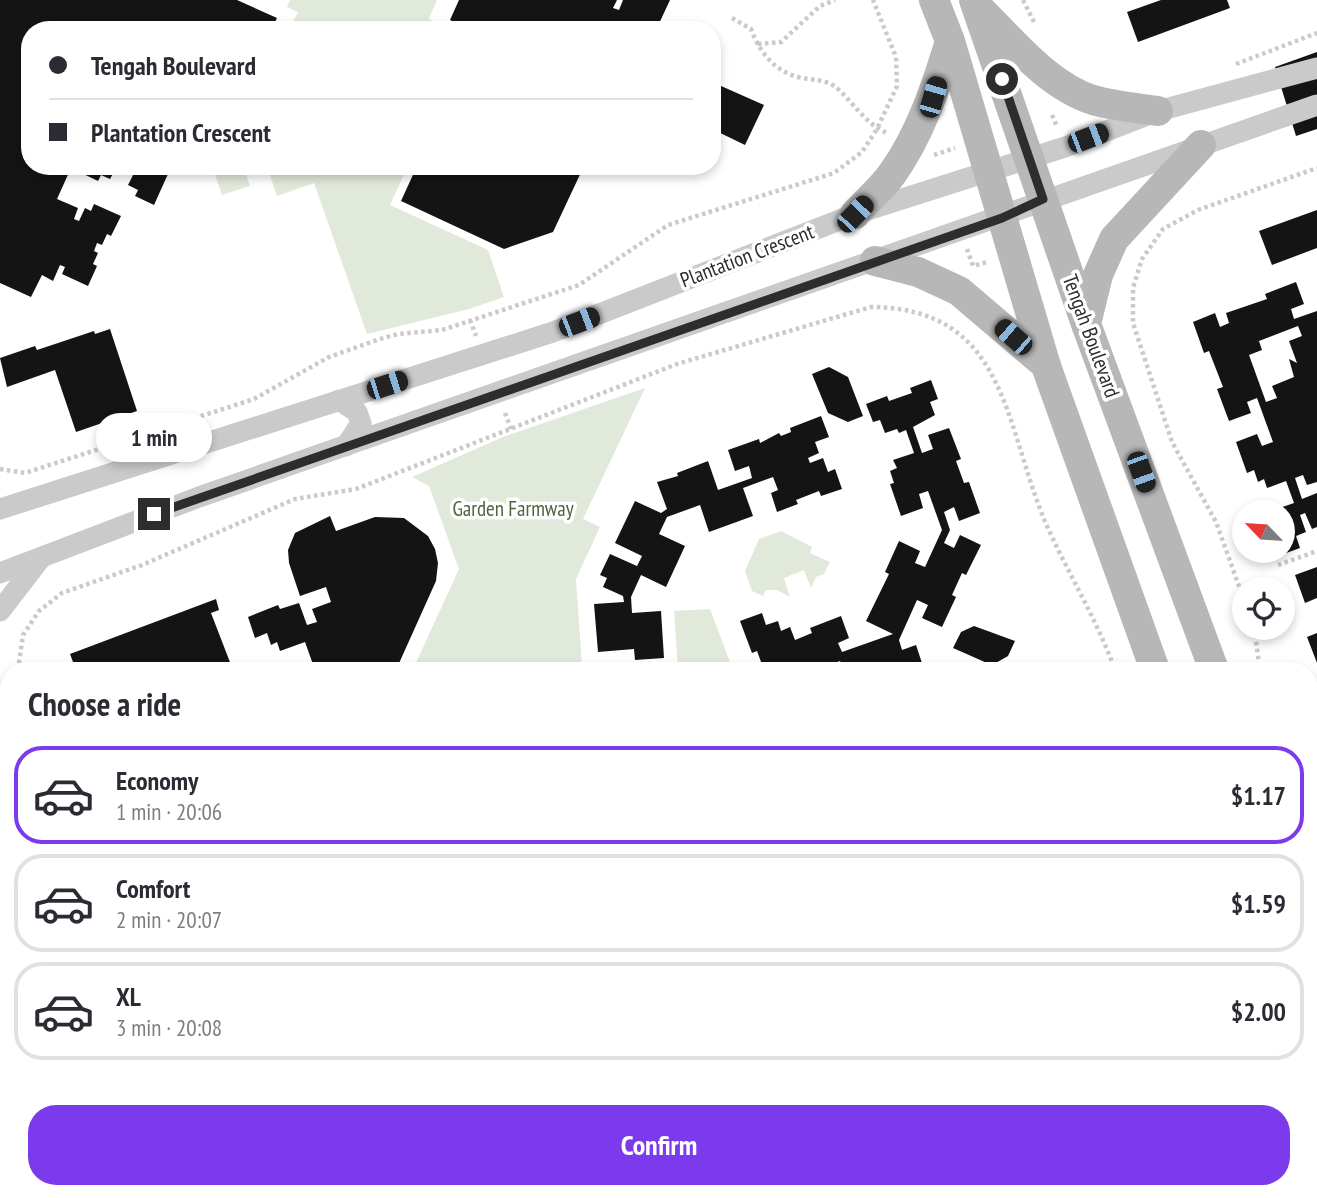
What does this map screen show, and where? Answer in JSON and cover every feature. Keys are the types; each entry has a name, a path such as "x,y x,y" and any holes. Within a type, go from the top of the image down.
{"main road":[{"path":"934,0 950,41 1046,366 1152,662"},
{"path":"975,3 1035,64 1071,90 1093,100 1158,111"},
{"name":"Tengah Boulevard","path":"975,3 1086,324 1211,662"},
{"path":"855,214 892,175 933,97 950,41"},
{"path":"1086,324 1098,275 1114,239 1201,145"},
{"path":"875,261 918,272 959,291 1046,366"}],"street":[{"name":"Plantation Crescent","path":"5,505 553,332 855,214 988,172 1158,111 1317,68"},
{"path":"0,573 346,446 1002,218 1043,199 1317,105"},
{"path":"339,400 357,412 360,423 346,446"},
{"path":"0,611 41,557"}],"path":[{"path":"757,44 781,42 820,6 835,0"},
{"path":"0,469 25,472 38,468 254,399 329,357 380,339 398,334 442,330 579,285 668,225 835,173 862,152 877,129 897,86 895,57 873,0"},
{"path":"1023,0 1041,34"},
{"path":"732,18 751,29 757,44 774,65 797,77 820,79 838,88 877,129"},
{"path":"1232,66 1317,33"},
{"path":"1236,577 1216,522 1172,442 1133,323 1133,288 1142,259 1163,229 1198,210 1317,169"},
{"path":"20,662 23,635 39,611 62,593 142,565 295,499 356,489 677,364 872,307 903,307 943,321 976,348 996,379 1047,525 1102,631 1112,662"},
{"path":"1278,565 1317,551"},
{"path":"1256,640 1259,662"}],"green space":[{"path":"290,0 437,0 429,19 433,21 294,21 298,12 287,7"},
{"path":"215,175 246,175 250,186 222,195"},
{"path":"270,175 404,175 390,205 488,250 504,297 469,309 367,334 314,183 277,196"},
{"name":"Garden Farmway","path":"645,388 583,519 600,527 576,579 582,662 416,662 459,569 429,486 412,477 503,437"},
{"path":"781,531 812,547 810,553 830,562 824,574 816,577 811,588 804,570 784,578 790,597 777,590 766,590 763,596 752,591 745,571 759,539"},
{"path":"710,609 730,662 677,662 674,611"}],"building":[{"path":"0,0 237,0 277,18 276,21 21,21 21,175 68,175 57,199 78,208 74,219 79,221 85,208 91,211 94,204 121,216 111,236 107,234 102,245 97,243 94,251 98,253 93,264 97,266 88,286 62,274 65,267 60,265 53,281 42,275 31,297 0,283"},
{"path":"459,0 617,0 613,8 619,10 623,0 670,0 660,21 450,20"},
{"path":"1161,0 1227,0 1230,8 1138,42 1127,12"},
{"path":"1317,52 1317,129 1296,136 1275,67"},
{"path":"721,86 764,105 745,145 721,133"},
{"path":"86,175 101,175 98,181"},
{"path":"133,175 168,175 154,205 135,196 138,190 128,185"},
{"path":"413,175 580,175 553,232 504,249 401,201"},
{"path":"1317,210 1317,248 1272,265 1259,231"},
{"path":"1296,282 1304,304 1291,309 1294,319 1317,311 1317,482 1307,485 1303,475 1295,478 1302,499 1317,493 1317,527 1312,529 1305,513 1300,515 1306,532 1296,536 1300,548 1295,550 1295,500 1286,481 1267,488 1264,479 1258,482 1254,470 1247,473 1236,442 1257,434 1262,446 1273,442 1257,398 1247,402 1251,413 1229,421 1217,389 1223,387 1209,351 1204,353 1193,322 1215,313 1220,327 1229,323 1226,313 1267,299 1265,294","holes":["1298,326 1302,336 1289,341 1297,363 1289,359 1294,377 1272,386 1277,398 1266,402 1249,355 1262,350 1259,341"]},
{"path":"110,329 137,411 76,432 55,370 7,387 0,358 35,346 37,350 94,331 95,334"},
{"path":"829,367 848,377 863,416 848,422 828,413 812,374"},
{"path":"931,380 938,399 930,402 935,415 913,427 922,453 933,449 928,435 949,428 961,459 956,461 964,483 969,482 980,513 959,521 954,507 944,512 950,530 944,543 954,548 960,535 981,545 966,575 962,573 952,595 956,597 942,627 922,618 928,605 917,600 899,640 902,650 916,645 922,662 761,662 757,651 752,653 740,621 762,613 766,625 778,621 781,631 790,627 795,640 812,633 810,628 841,616 849,638 838,643 842,652 893,634 866,621 889,574 885,572 899,541 920,551 915,563 925,567 942,530 928,491 919,494 923,508 901,516 890,484 894,483 890,471 897,468 893,460 914,453 906,430 899,433 897,429 885,433 880,420 873,422 866,404 887,396 889,401 912,393 910,388"},
{"path":"821,416 829,437 815,442 819,453 808,458 810,463 823,458 828,472 835,469 842,489 821,496 819,491 796,500 798,504 777,512 771,493 778,490 773,477 743,488 753,516 709,532 700,505 667,517 659,534 685,546 666,587 641,575 631,597 632,613 661,611 664,658 635,660 634,649 598,652 594,604 624,602 623,596 603,587 607,578 600,575 610,554 637,566 642,556 615,543 635,501 661,513 667,509 657,482 678,476 677,473 708,461 718,490 752,478 749,466 735,471 728,450 759,439 760,443 779,433 781,436 791,432 790,428"},
{"path":"330,516 336,531 375,517 404,518 428,536 438,563 436,581 400,662 312,662 305,642 280,651 277,642 271,645 267,633 255,638 248,617 278,605 280,609 299,603 307,625 317,622 312,609 331,602 326,587 300,596 289,563 288,550 295,533"},
{"path":"1317,567 1317,598 1305,603 1295,575"},
{"path":"216,599 219,610 211,613 230,662 73,662 70,654"},
{"path":"974,626 1015,641 1008,656 998,662 985,662 953,648 961,632"},
{"path":"1317,633 1317,662 1317,662 1307,637"}],"route":[{"path":"154,514 1002,218 1043,199 1002,79"}]}
